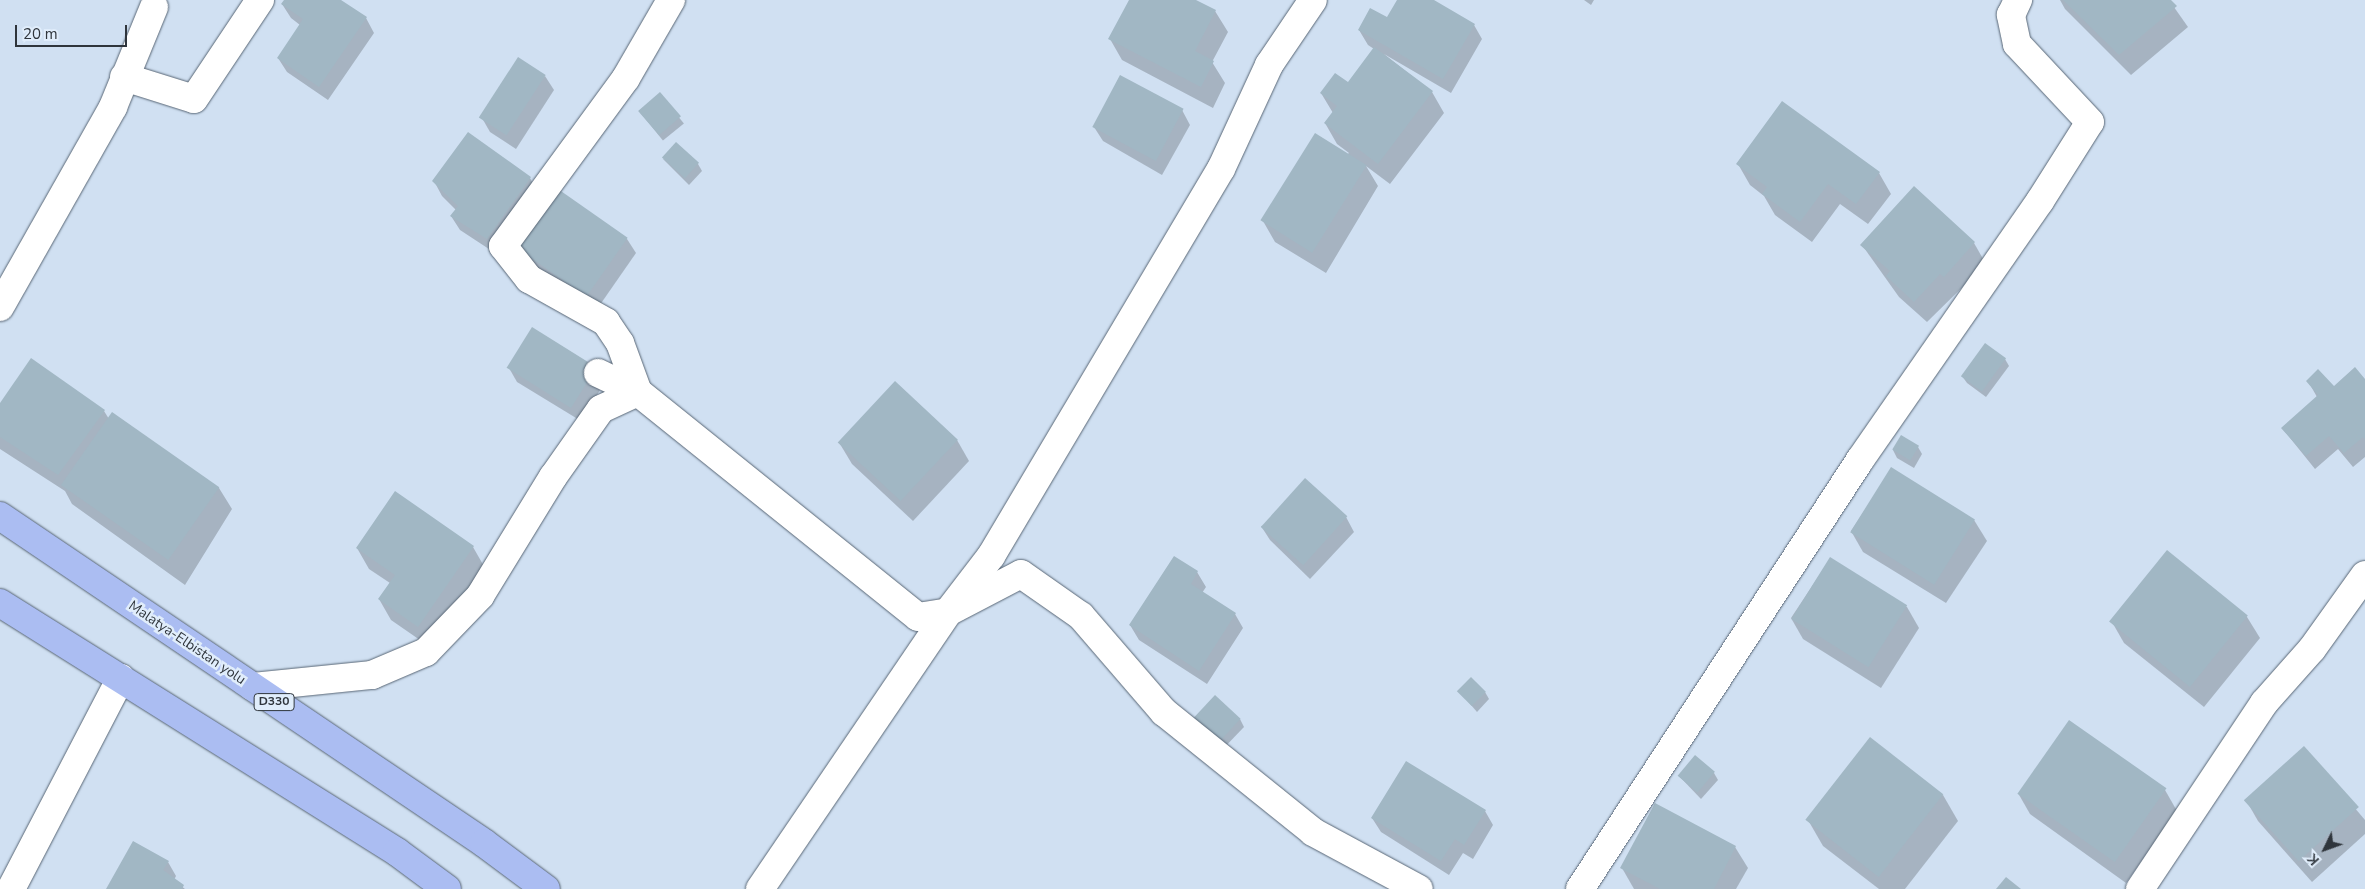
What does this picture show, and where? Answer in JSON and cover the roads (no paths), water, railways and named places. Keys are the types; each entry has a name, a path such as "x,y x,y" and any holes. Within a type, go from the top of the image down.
{"main road":[{"name":"Malatya-Elbistan yolu","path":"0,516 484,843 546,889"},
{"path":"0,603 397,852 447,889"}],"street":[{"path":"124,77 194,99 260,0"},
{"path":"638,392 620,343 606,322 528,279 503,246 626,78 671,0"},
{"path":"760,889 948,612 991,556 1221,169 1270,65 1313,0"},
{"path":"1580,889 1860,460 2040,201 2090,122 2017,44 2012,15 2018,0"},
{"path":"0,307 113,107 154,7"},
{"path":"598,373 638,392 918,617 948,612 1021,574 1080,616 1164,712 1313,832 1419,889"},
{"path":"253,687 372,675 426,652 480,596 553,477 602,409 638,392"},
{"path":"2140,889 2264,703 2312,649 2365,575"},
{"path":"10,889 121,678"}]}
